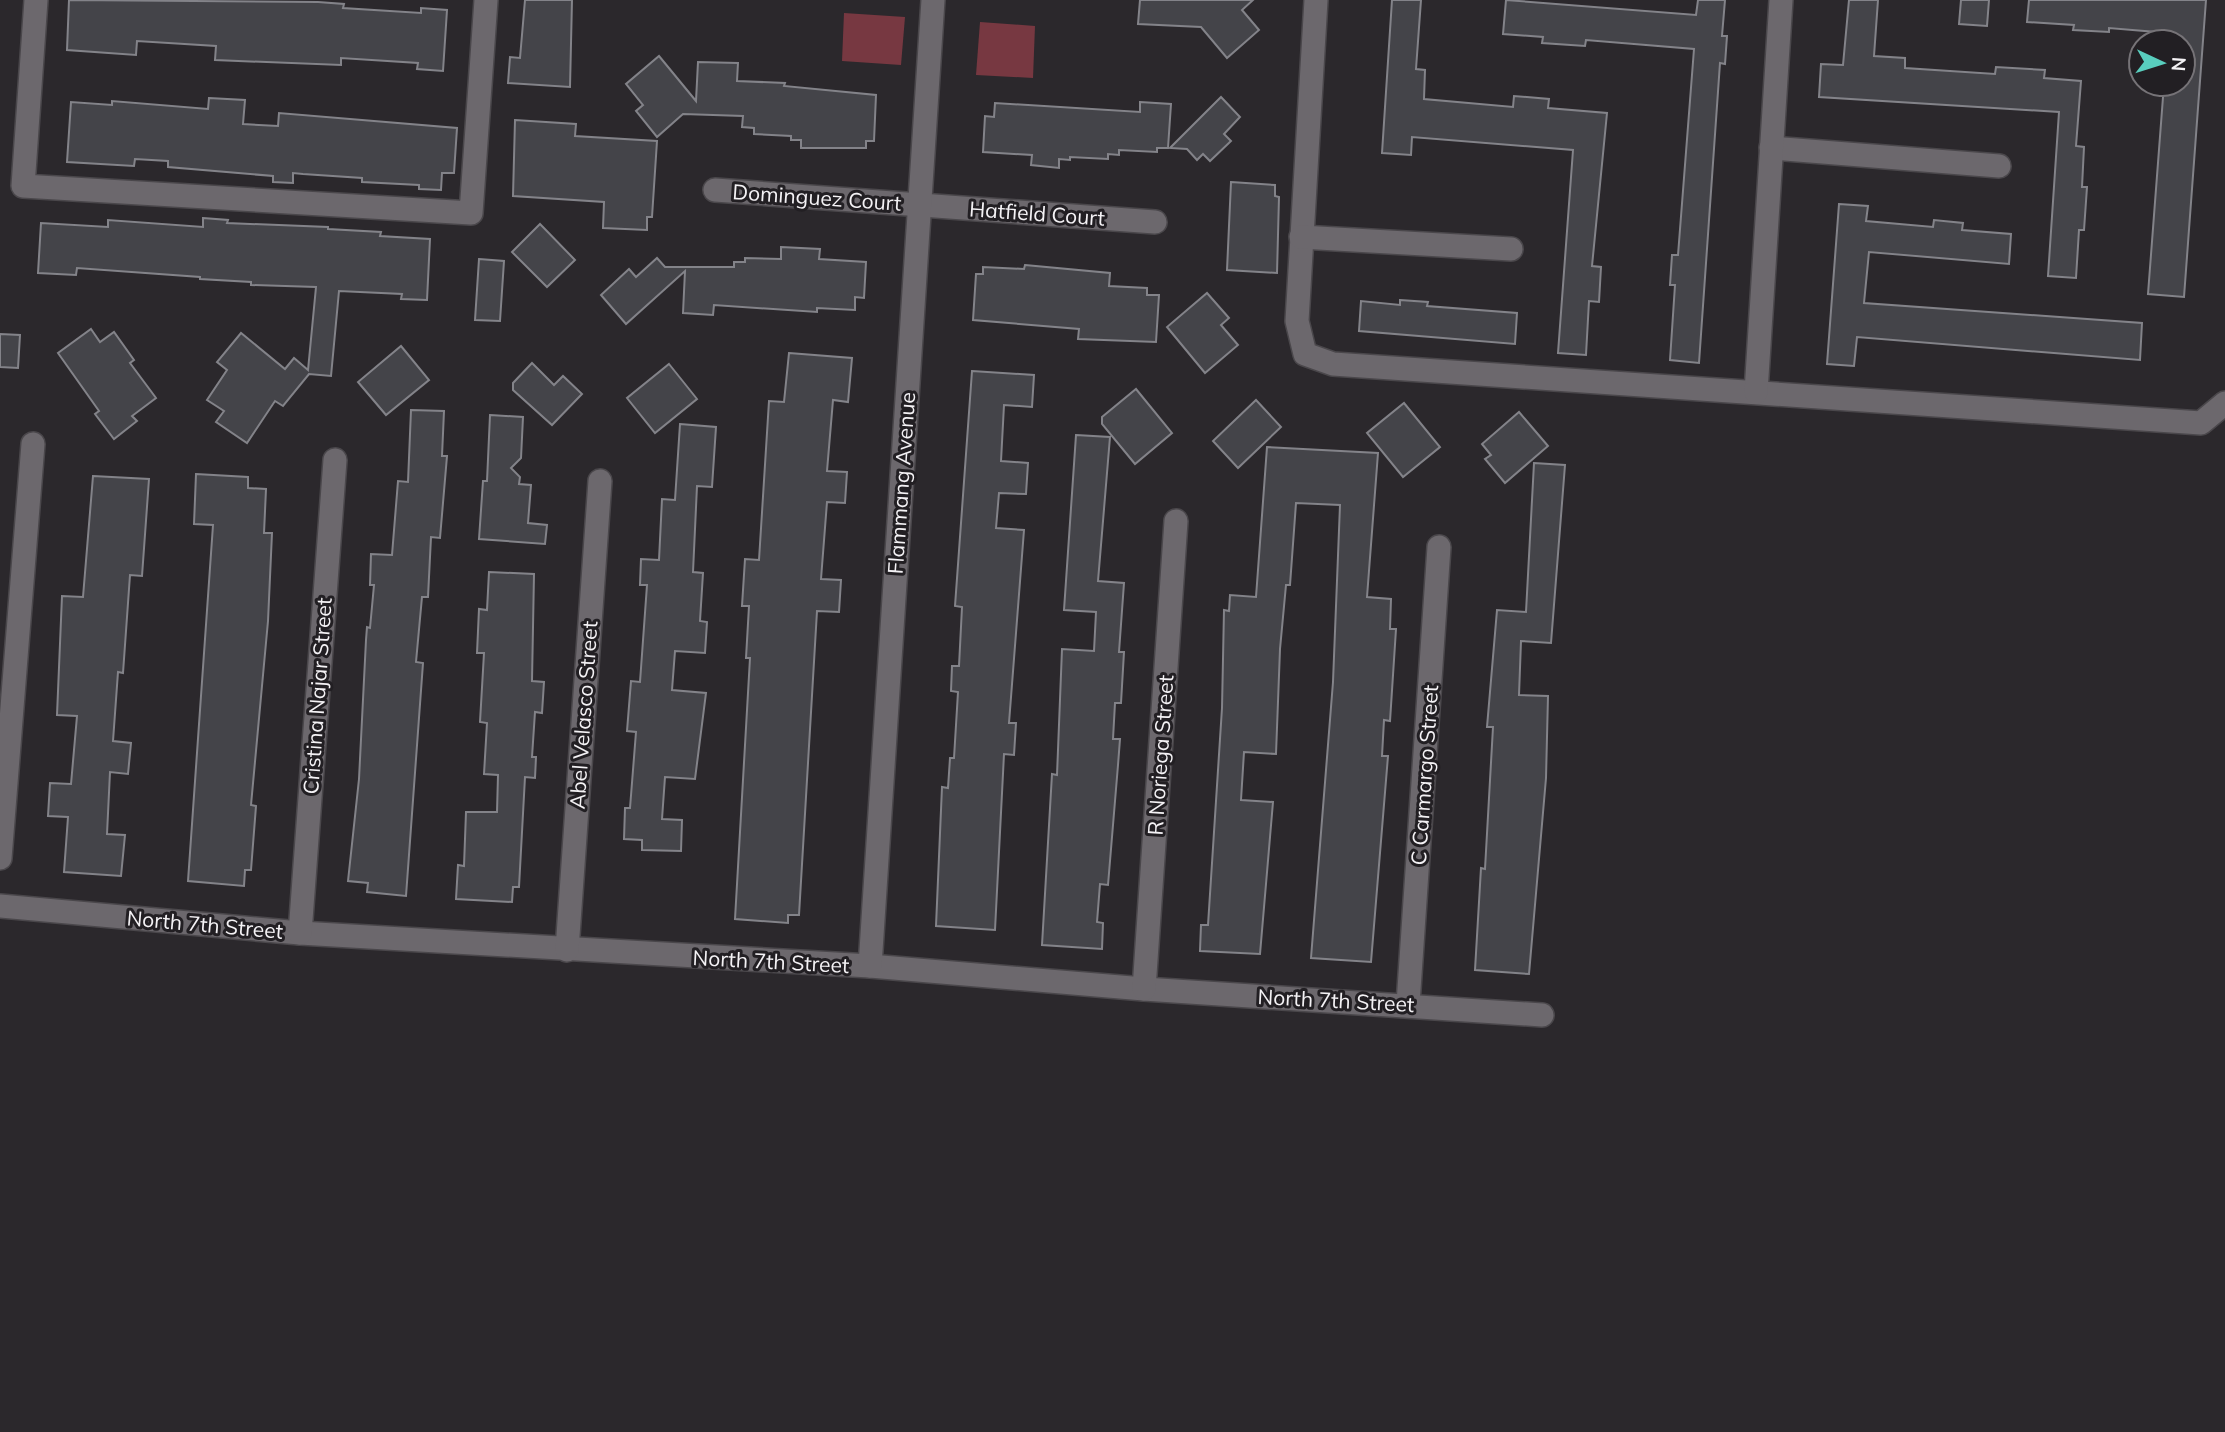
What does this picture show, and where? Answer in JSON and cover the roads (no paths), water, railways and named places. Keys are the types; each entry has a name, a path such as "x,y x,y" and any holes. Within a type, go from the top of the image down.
{"street":[{"path":"36,0 23,186 471,214 486,0"},
{"name":"Flammang Avenue","path":"870,966 933,0"},
{"path":"1316,0 1297,321 1305,354 1333,364 2201,423 2225,403"},
{"path":"1756,392 1781,0"},
{"path":"1772,148 1999,166"},
{"name":"Dominguez Court","path":"715,190 919,205"},
{"name":"Hatfield Court","path":"919,205 1155,222"},
{"path":"1301,237 1511,250"},
{"path":"0,858 33,444"},
{"name":"Cristina Najar Street","path":"300,933 335,460"},
{"name":"Abel Velasco Street","path":"567,950 600,481"},
{"name":"R Noriega Street","path":"1144,989 1176,521"},
{"name":"C Carmargo Street","path":"1408,1004 1440,547"},
{"name":"North 7th Street","path":"0,906 300,933 870,966 1144,989 1408,1004 1542,1015"}]}
